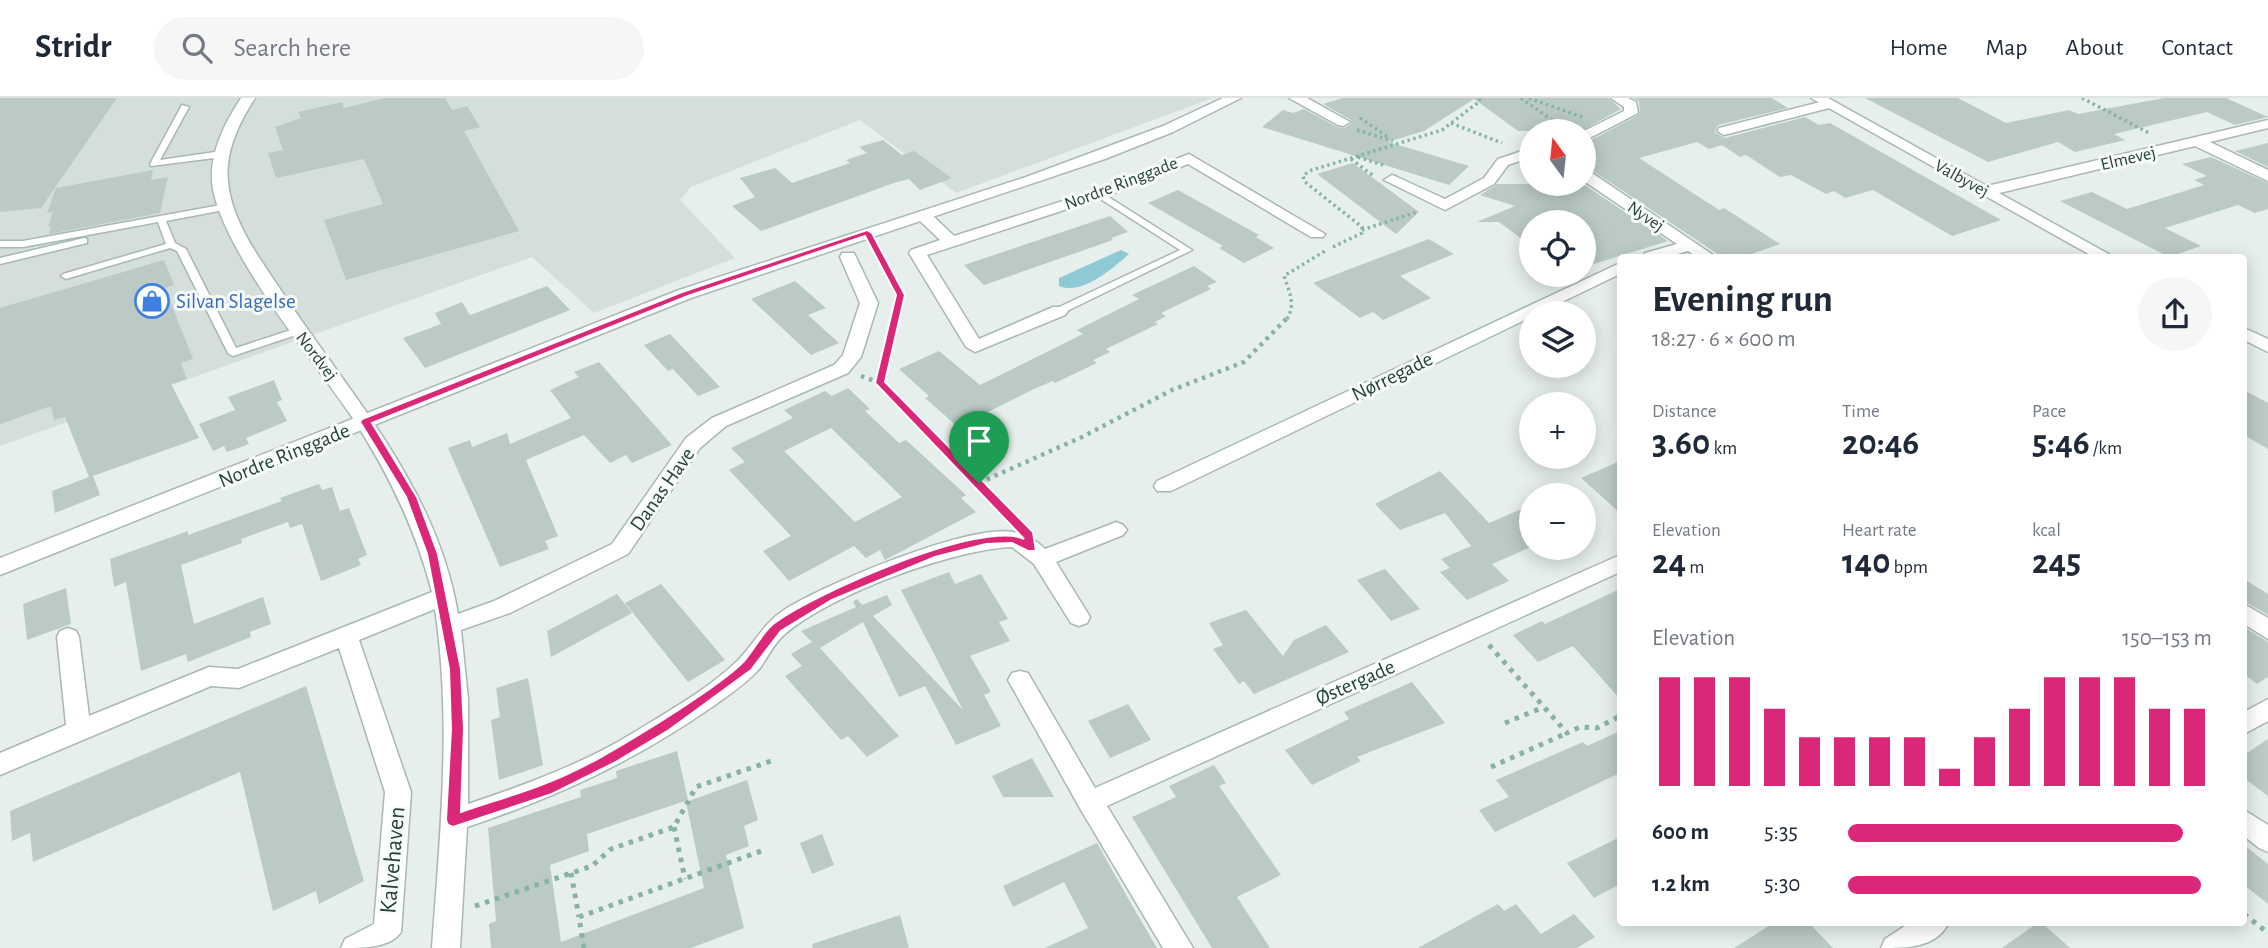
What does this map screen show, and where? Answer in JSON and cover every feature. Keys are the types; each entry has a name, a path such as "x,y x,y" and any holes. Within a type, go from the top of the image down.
{"street":[{"name":"Nordvej","path":"248,98 235,118 222,154 220,182 230,223 298,331 366,422 411,497 433,554 455,669 457,729 446,948"},
{"path":"1296,98 1343,122"},
{"path":"1596,130 1631,113 1631,105 1618,98"},
{"name":"Nordre Ringgade","path":"0,567 685,294 1108,154 1228,99"},
{"path":"1724,131 1823,101"},
{"name":"Valbyvej","path":"1823,101 2101,254"},
{"name":"Elmevej","path":"1987,191 2268,124"},
{"path":"2196,141 2268,176"},
{"path":"1392,180 1445,205 1477,190 1489,181 1503,162 1519,156"},
{"name":"Nordre Ringgade","path":"1059,311 975,347 917,253 1099,194 1189,158 1317,233"},
{"name":"Nyvej","path":"1596,182 1703,254"},
{"path":"924,216 951,242"},
{"path":"1660,254 1689,245"},
{"name":"Danas Have","path":"448,626 502,607 620,549 693,443 719,422 841,369 852,357 869,303 848,257"},
{"name":"Nørregade","path":"1164,486 1617,269"},
{"path":"2247,335 2268,347"},
{"path":"1037,553 1116,530"},
{"path":"453,820 547,789 609,759 665,726 747,667 776,628 828,597 932,554 986,540 1014,539 1037,553 1079,617"},
{"name":"Østergade","path":"1090,802 1617,564"},
{"path":"0,764 209,677 239,679 442,597"},
{"path":"2247,615 2268,630"},
{"name":"Kalvehaven","path":"346,636 398,792 387,932 355,948"},
{"path":"68,637 79,730"},
{"path":"1020,680 1179,948"},
{"path":"2247,722 2268,709"},
{"path":"2247,823 2268,840"},
{"path":"1895,948 1929,926"}],"lane":[{"path":"185,107 154,164 222,154"},
{"path":"1059,311 1187,250 1099,194"},
{"path":"0,244 23,244 226,207"},
{"path":"161,219 171,245"},
{"path":"0,261 97,238 101,230"},
{"path":"66,276 171,245 181,249 233,353 298,331"}],"path":[{"path":"979,483 1082,437 1172,390 1244,362 1284,324 1292,311 1292,298 1284,276 1311,258 1362,233 1362,227 1305,182 1303,176 1309,171 1442,130 1480,101 1479,98"},
{"path":"1521,98 1550,119"},
{"path":"1529,98 1606,125"},
{"path":"2082,98 2175,146"},
{"path":"1451,123 1519,150"},
{"path":"867,233 901,295 880,383 1029,535 1037,553"},
{"path":"1475,628 1567,733"},
{"path":"1505,723 1544,707"},
{"path":"1491,767 1580,727 1597,728 1617,718"},
{"path":"685,879 674,827 696,787 774,760"},
{"path":"448,915 592,866 611,849 674,827"},
{"path":"579,917 764,850"},
{"path":"571,873 584,948"},
{"path":"2247,916 2268,933"}],"shaded area":[{"path":"0,98 1213,98 956,193 860,120 691,187 680,200 735,258 594,313 532,257 0,446"}],"water":[{"path":"1121,250 1129,254 1097,279 1077,287 1059,286 1059,278"}],"building":[{"path":"0,98 117,98 41,208 0,212"},
{"path":"385,98 445,98 452,110 467,106 480,127 464,131 519,231 346,280 324,220 383,204 364,159 276,178 268,153 283,150 275,127 301,118 298,112 342,102 344,108"},
{"path":"1343,98 1608,98 1621,109 1596,123 1596,119 1519,119 1518,131 1474,99 1424,131 1388,142 1469,166 1449,185 1262,127 1283,110 1293,113 1304,109 1337,127 1344,128 1352,123 1323,104"},
{"path":"1634,98 1772,98 1788,108 1718,125 1714,132 1725,138 1805,117 1819,125 1830,123 2001,220 1952,236 1873,190 1845,198 1834,191 1826,194 1791,175 1780,177 1746,155 1740,157 1722,145 1709,149 1697,142 1639,158 1719,210 1724,208 1780,244 1752,254 1718,254 1596,173 1596,138 1640,114 1639,102"},
{"path":"1865,98 1958,98 2006,123 2069,110 2078,114 2164,98 2226,98 2268,117 2235,125 2207,112 2114,134 2125,140 2075,152 2058,142 1988,162"},
{"path":"883,140 902,155 914,151 952,178 920,190 909,179 894,183 761,231 732,206 755,197 740,178 775,168 792,183 850,163 846,160 867,153 859,147"},
{"path":"2268,143 2268,167 2235,151"},
{"path":"2211,157 2268,183 2268,209 2255,213 2238,205 2165,228 2201,246 2178,254 2163,254 2060,201 2092,192 2127,209 2204,185 2194,180 2207,176 2182,164"},
{"path":"1353,163 1419,212 1396,234 1317,174"},
{"path":"153,170 151,180 168,177 160,213 49,234 51,226 48,227 53,212 47,213 56,188"},
{"path":"1497,184 1519,184 1519,196 1596,196 1596,193 1668,241 1626,254 1617,254 1617,257 1596,263 1596,210 1519,210 1519,237 1499,222 1477,222 1515,206 1480,195"},
{"path":"1178,190 1259,235 1256,237 1274,248 1244,263 1219,248 1223,246 1148,203"},
{"path":"1110,216 1128,232 1111,238 1113,240 984,285 964,265"},
{"path":"1429,239 1454,254 1400,276 1431,298 1383,320 1373,312 1360,318 1313,283"},
{"path":"164,260 174,285 165,288 193,359 181,363 187,379 171,384 199,438 93,476 100,495 55,513 52,491 89,477 65,417 54,420 51,406 0,424 0,308"},
{"path":"1194,266 1217,282 1207,286 1211,289 1161,313 1166,316 1155,322 1158,324 1106,349 1110,352 1093,360 1097,363 1055,383 1053,381 1034,389 958,427 925,398 929,396 899,369 939,351 980,385 1083,334 1077,330 1139,299 1132,295"},
{"path":"795,281 826,308 808,315 839,343 811,355 751,299"},
{"path":"547,286 570,310 425,368 403,338 441,324 435,313 462,302 470,315"},
{"path":"670,334 720,387 698,396 673,369 668,371 644,345"},
{"path":"599,362 672,445 632,463 626,455 610,463 584,435 526,460 558,536 545,541 549,549 500,567 448,448 470,440 472,447 507,433 510,444 571,418 550,390 579,377 574,372"},
{"path":"274,380 282,400 277,402 287,421 246,438 249,444 227,452 224,446 213,451 199,424 235,410 228,397"},
{"path":"848,388 870,409 865,411 899,443 906,440 966,495 961,498 976,512 885,560 880,550 866,558 854,546 789,581 763,551 791,536 729,470 745,462 731,448 793,418 784,410 825,391 832,396","holes":["831,428 902,497 855,522 784,451"]},
{"path":"2247,392 2268,403 2268,449 2247,437"},
{"path":"1617,462 1617,510 1596,491 1596,483 1587,483 1581,478"},
{"path":"1440,471 1489,523 1519,510 1519,552 1492,564 1509,581 1467,600 1440,572 1450,568 1441,559 1471,546 1445,513 1400,530 1375,504"},
{"path":"319,484 322,490 332,487 340,511 349,508 367,555 358,559 361,565 321,581 302,524 290,528 288,522 241,539 242,543 181,565 194,624 263,597 271,624 250,632 251,637 188,662 186,654 141,671 126,582 114,587 110,559 188,531 188,535 282,501 280,498"},
{"path":"1385,569 1420,609 1391,621 1357,580"},
{"path":"949,572 955,584 981,574 1008,619 999,622 1010,641 970,656 991,692 984,695 1001,726 956,745 925,686 899,697 863,622 820,648 899,736 867,757 848,736 841,740 785,676 802,666 791,654 812,642 801,631 856,607 853,602 857,599 862,605 887,595 892,605 873,616 963,710 901,590"},
{"path":"2247,581 2268,594 2268,615 2247,603"},
{"path":"661,584 725,660 688,682 625,603"},
{"path":"66,588 71,624 27,640 23,604"},
{"path":"1617,590 1617,696 1573,646 1538,662 1513,635 1542,621 1545,624"},
{"path":"617,594 632,613 551,657 547,631"},
{"path":"1246,610 1283,656 1294,640 1326,625 1349,652 1254,694 1244,681 1239,684 1213,649 1223,645 1209,623"},
{"path":"2247,629 2268,642 2268,677 2257,684 2247,676"},
{"path":"528,678 543,765 499,780 491,720 500,717 496,688"},
{"path":"1412,682 1445,723 1357,757 1361,761 1312,785 1285,750 1349,719 1344,712"},
{"path":"306,686 364,881 319,904 316,891 273,911 240,772 33,862 30,833 12,841 10,811"},
{"path":"1128,704 1151,740 1110,758 1088,721"},
{"path":"1617,732 1617,774 1495,832 1479,810 1509,797 1496,780 1583,742 1587,746"},
{"path":"2268,739 2268,796 2247,780 2247,753"},
{"path":"677,751 688,800 587,834 589,851 550,865 561,942 704,888 686,802 747,780 758,820 744,826 749,846 726,855 744,928 691,948 491,948 489,924 496,921 488,828 581,797 580,790 617,778 616,771"},
{"path":"1032,758 1054,797 1003,797 992,776"},
{"path":"1214,765 1226,783 1219,786 1281,875 1237,897 1270,948 1212,948 1132,817 1176,797 1169,786"},
{"path":"822,834 834,865 812,874 800,843"},
{"path":"1617,838 1617,886 1594,898 1567,863"},
{"path":"1097,843 1157,948 1045,948 1088,928 1064,882 1013,907 1003,886"},
{"path":"2247,847 2268,864 2268,904 2247,887"},
{"path":"1498,904 1504,911 1516,904 1541,934 1574,914 1595,937 1577,948 1418,948"},
{"path":"900,915 909,948 813,948 812,944"},
{"path":"1769,926 1812,926 1833,948 1734,948"},
{"path":"2033,926 2045,926 2070,948 2002,948"}],"place":[{"name":"Silvan Slagelse","path":"152,301"}],"route":[{"path":"867,233 901,295 880,383 979,483 1029,535 1032,548 1014,539 986,540 932,554 828,597 776,628 747,667 665,726 609,759 547,789 453,820 457,729 455,669 433,554 411,497 366,422 685,294 867,233"}]}
